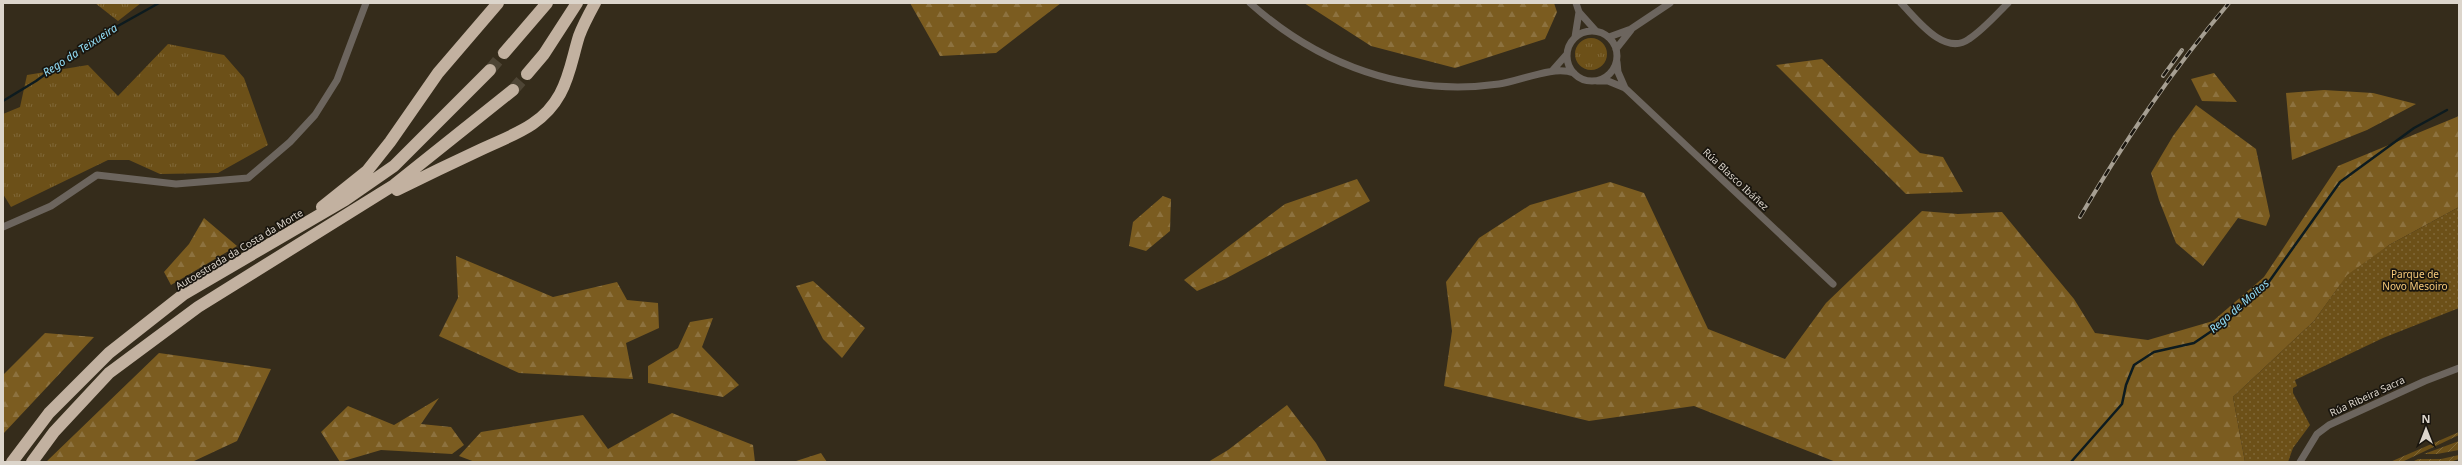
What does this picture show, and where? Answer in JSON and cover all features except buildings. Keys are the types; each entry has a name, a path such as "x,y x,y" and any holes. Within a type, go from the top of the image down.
{"highway":[{"path":"296,230 367,171 390,142 438,73 498,3"},
{"path":"504,53 547,3"},
{"path":"527,74 544,54 577,3"},
{"path":"366,205 487,146 514,136 542,117 552,108 561,94 568,78 579,35 595,3"},
{"name":"Autoestrada da Costa da Morte","path":"12,462 49,413 109,353 184,294 296,230 345,200 394,166 490,70"},
{"path":"32,462 54,432 109,373 198,306 366,205 394,186 513,90"}],"street":[{"path":"3,227 51,206 97,175 176,184 248,178 290,142 315,115 337,80 366,3"},
{"path":"1250,3 1293,38 1320,54 1376,76 1414,83 1470,87 1500,84 1552,71 1567,71 1584,80 1597,80 1611,73 1617,59 1616,49 1609,37 1596,31 1579,12 1576,3"},
{"path":"1616,49 1631,30 1670,3"},
{"path":"1901,3 1928,31 1942,41 1954,43 1968,40 2008,3"},
{"path":"1574,74 1568,64 1567,54 1569,46 1575,37 1579,12"},
{"path":"1609,37 1631,30"},
{"path":"1575,37 1584,32 1596,31"},
{"path":"1552,71 1567,54"},
{"name":"Rúa Blasco Ibáñez","path":"1617,59 1618,72 1625,88"},
{"name":"Rúa Blasco Ibáñez","path":"1597,80 1608,81 1625,88 1833,284"},
{"name":"Rúa Ribeira Sacra","path":"2300,462 2317,434 2329,425 2425,381 2459,368"}],"green space":[{"path":"95,3 141,3 118,21"},
{"path":"910,3 1061,3 996,53 940,56"},
{"path":"1304,3 1554,3 1557,12 1545,39 1455,68 1371,46"},
{"path":"1588,38 1594,38 1604,45 1607,54 1606,60 1600,67 1594,70 1588,70 1578,63 1575,57 1575,51 1582,41"},
{"path":"168,44 224,55 244,78 268,145 218,173 160,174 129,160 108,160 11,207 3,194 3,114 20,107 27,75 88,65 118,96"},
{"path":"1822,59 1920,153 1943,157 1963,192 1906,194 1776,65"},
{"path":"2214,73 2237,102 2202,101 2191,79"},
{"path":"2324,90 2373,93 2416,104 2367,130 2292,160 2286,93"},
{"path":"2196,105 2256,149 2270,216 2266,226 2238,218 2203,266 2176,243 2159,200 2151,173 2173,136"},
{"path":"2459,116 2459,207 2389,245 2340,285 2314,321 2233,397 2245,462 1836,462 1694,406 1589,421 1444,386 1452,331 1446,282 1479,238 1530,205 1610,182 1644,193 1708,329 1785,359 1826,303 1922,211 1958,214 2002,212 2074,299 2095,333 2148,340 2213,321 2264,277 2338,166"},
{"path":"1357,179 1370,201 1225,279 1197,291 1184,280 1285,204"},
{"path":"1163,196 1171,199 1170,231 1146,251 1129,246 1133,222"},
{"name":"Parque de Novo Mesoiro","path":"2459,207 2459,308 2383,338 2295,380 2297,386 2293,388 2293,393 2310,425 2293,448 2288,462 2245,462 2233,397 2314,321 2347,275 2389,245"},
{"path":"204,218 237,246 171,285 164,272 189,244"},
{"path":"456,256 553,297 617,282 627,300 658,303 659,328 626,343 633,379 519,373 439,336 458,298"},
{"path":"813,281 865,328 842,358 823,339 796,286"},
{"path":"713,318 702,347 739,385 723,397 648,383 648,366 678,348 690,322"},
{"path":"45,333 94,337 3,434 3,375"},
{"path":"159,353 271,369 237,441 192,462 46,462"},
{"path":"439,398 421,424 451,427 464,445 452,454 381,450 340,462 321,432 348,406 394,425"},
{"path":"1287,405 1316,443 1327,462 1208,462 1228,450"},
{"path":"672,413 753,445 755,462 475,462 459,456 481,432 583,415 608,449"},
{"path":"2459,432 2459,435 2402,462 2390,462"},
{"path":"2459,441 2459,450 2437,454 2424,454"},
{"path":"821,453 827,462 793,462"},
{"path":"2459,455 2459,459 2450,462 2412,462 2418,459 2441,459"}],"waterway":[{"name":"Rego da Teixueira","path":"3,101 36,81 91,41 159,3"},
{"name":"Rego de Moitos","path":"2071,462 2122,404 2126,385 2134,365 2154,352 2194,343 2225,322 2268,283 2340,182 2414,128 2447,110"}],"tunnel":[{"path":"490,70 504,53"},
{"path":"513,90 527,74"}],"railway":[{"path":"2080,217 2114,160 2168,81 2229,3"},
{"path":"2163,76 2182,50"}]}
